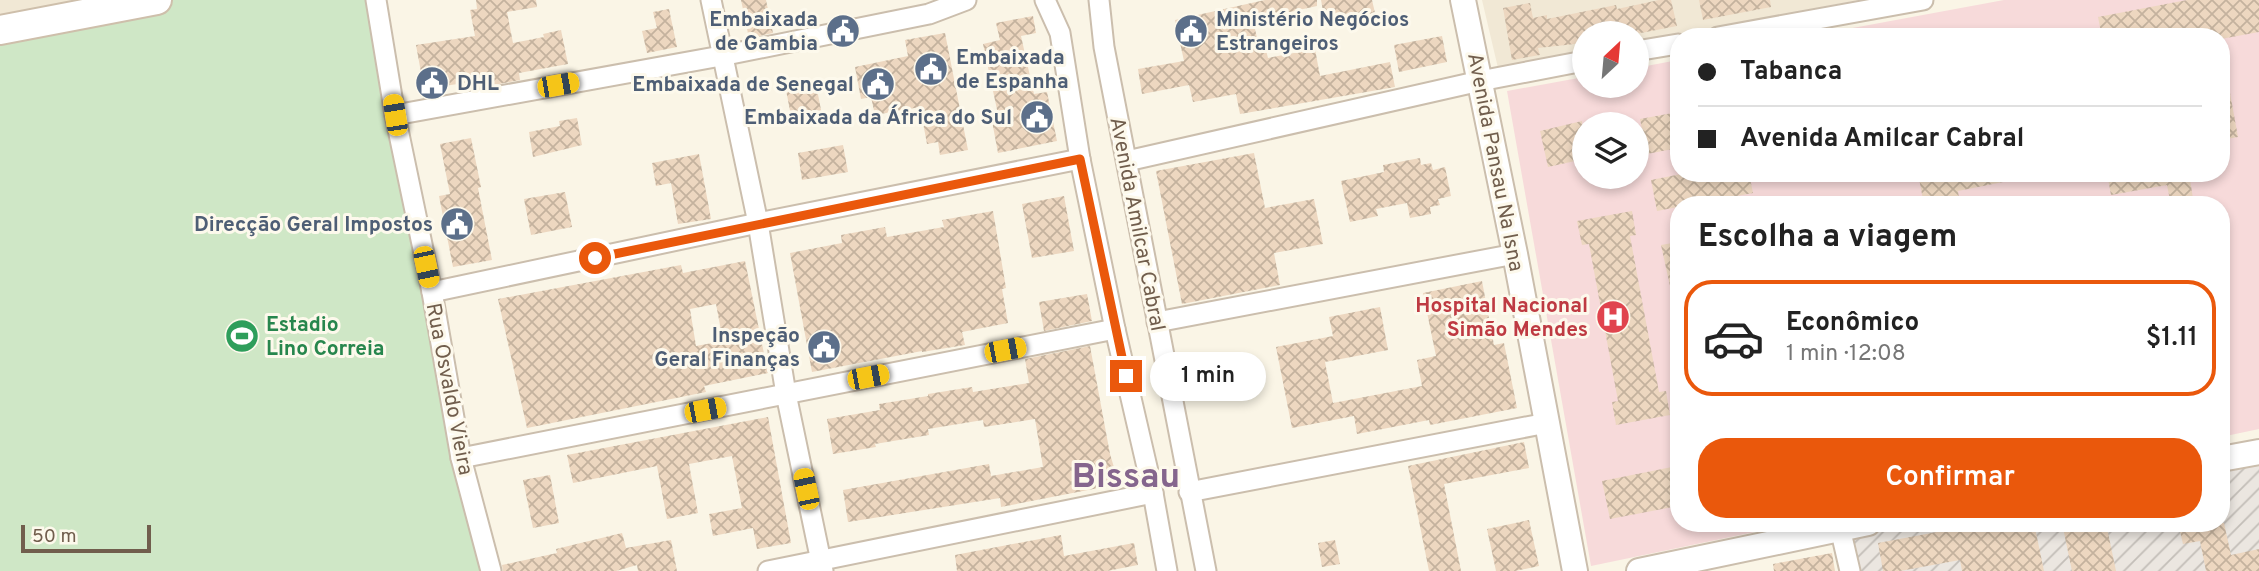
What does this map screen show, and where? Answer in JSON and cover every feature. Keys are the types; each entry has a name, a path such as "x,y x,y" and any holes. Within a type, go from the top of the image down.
{"main road":[{"path":"0,30 157,0"}],"street":[{"name":"Rua Osvaldo Vieira","path":"376,0 395,115 432,292 461,458 491,571"},
{"path":"711,0 758,223 786,394 822,566"},
{"path":"395,115 929,14 966,0"},
{"name":"Avenida Amilcar Cabral","path":"1045,0 1060,33 1080,159 1115,329 1153,493 1167,571"},
{"name":"Avenida Amilcar Cabral","path":"1099,0 1104,47 1206,571"},
{"name":"Avenida Pansau Na Isna","path":"1463,0 1515,254 1575,571"},
{"path":"1768,28 1923,0"},
{"path":"1649,49 1670,45"},
{"path":"1127,161 1480,81 1572,63"},
{"path":"432,292 1080,159"},
{"path":"1157,322 1515,254"},
{"path":"461,458 1115,329"},
{"path":"1189,492 1547,423"},
{"path":"2230,457 2259,452"},
{"path":"768,571 822,566 1153,493"},
{"path":"1639,571 1821,532"},
{"path":"1841,532 1850,571"}],"shaded area":[{"path":"0,0 129,0 0,25"},
{"path":"1482,0 1859,0 1710,28 1670,28 1670,36 1649,40 1649,21 1572,21 1572,54 1498,68"},
{"name":"Hospital Nacional Simão Mendes","path":"2004,0 2259,0 2259,429 2230,435 2230,196 1670,196 1670,532 1755,532 1591,566 1507,91 1572,79 1572,98 1649,98 1649,66 1670,62 1670,182 2230,182 2230,28 1853,28"},
{"path":"2259,452 2259,571 1850,571 1841,532 2230,532 2230,457"}],"green space":[{"path":"162,0 378,0 491,571 0,571 0,32"}],"building":[{"path":"476,0 536,0 537,7 507,12 513,43 544,37 543,34 561,30 568,64 519,73 520,80 472,89 471,82 424,89 416,45 475,36 470,10 477,9"},
{"path":"741,0 766,0 773,33 749,38"},
{"path":"1265,0 1317,0 1317,6 1253,20 1259,47 1265,46 1268,58 1315,49 1320,76 1390,62 1395,87 1240,114 1236,94 1193,102 1189,85 1142,94 1138,69 1184,61 1175,20"},
{"path":"1321,0 1372,0 1375,13 1325,22"},
{"path":"1671,0 1677,26 1649,31 1649,21 1572,21 1572,44 1538,48 1540,55 1512,60 1503,8 1530,3 1533,18 1547,15 1547,19 1616,5 1617,9"},
{"path":"1699,0 1770,0 1771,7 1703,20"},
{"path":"2187,0 2259,0 2259,32 2230,37 2230,28 2100,28 2098,17"},
{"path":"669,9 677,47 647,53 642,31 657,28 653,12"},
{"path":"1033,16 1036,33 1021,36 1034,94 1047,92 1057,141 998,153 992,121 999,119 983,44 1000,40 996,23"},
{"path":"945,33 968,150 940,155 938,142 927,144 920,107 875,115 871,97 861,99 855,67 908,56 905,40"},
{"path":"1442,36 1447,62 1399,72 1394,45"},
{"path":"816,84 822,115 792,121 786,90"},
{"path":"2230,93 2238,137 2230,138"},
{"path":"1670,113 1670,150 1649,154 1649,117"},
{"path":"577,118 582,145 533,157 529,132 560,126 559,121"},
{"path":"1572,123 1572,162 1548,167 1540,131"},
{"path":"471,138 492,260 453,267 439,196 450,194 440,144"},
{"path":"843,145 848,172 802,180 798,153"},
{"path":"1254,153 1265,208 1314,199 1323,244 1274,253 1280,285 1182,304 1156,171"},
{"path":"699,154 711,219 678,224 671,183 656,186 652,163"},
{"path":"1420,158 1421,165 1431,163 1433,170 1445,167 1451,196 1438,199 1440,205 1430,207 1431,214 1410,218 1407,203 1376,209 1378,216 1350,222 1341,181 1384,172 1383,165"},
{"path":"1670,176 1670,182 1751,182 1753,193 1737,196 1670,196 1670,209 1657,211 1651,180"},
{"path":"1920,182 2003,182 1958,191 1959,196 1922,196"},
{"path":"2109,182 2190,182 2193,196 2169,196 2167,185 2111,195"},
{"path":"565,192 572,227 531,235 524,199"},
{"path":"1064,196 1074,251 1032,258 1022,204"},
{"path":"993,211 1006,288 1002,289 1008,323 962,332 965,345 812,372 790,253 842,243 841,235 885,227 887,237 944,227 942,220"},
{"path":"1632,211 1636,235 1630,236 1659,392 1666,391 1670,415 1616,425 1612,402 1618,401 1589,244 1582,245 1577,221"},
{"path":"1670,243 1670,286 1661,245"},
{"path":"745,261 768,373 704,386 706,392 527,428 498,299 681,265 683,273","holes":["716,304 723,341 696,346 690,309"]},
{"path":"1482,281 1494,345 1504,343 1517,408 1430,425 1429,420 1357,434 1354,416 1292,428 1276,347 1333,336 1329,317 1380,307 1388,350 1325,362 1333,403 1422,386 1417,360 1436,356 1423,293"},
{"path":"1087,294 1092,321 1044,331 1039,302"},
{"path":"1090,346 1110,454 1119,484 1001,507 1000,498 848,522 843,490 989,464 991,476 1043,467 1035,419 984,427 983,420 928,429 929,435 833,454 827,419 880,410 879,404 928,394 972,387 973,392 1029,383 1025,359"},
{"path":"768,417 791,543 757,549 753,528 713,536 709,514 742,508 732,456 689,464 698,513 667,519 657,466 573,483 567,455"},
{"path":"1524,442 1529,468 1444,484 1461,571 1429,571 1408,466"},
{"path":"1670,467 1670,508 1610,519 1602,481"},
{"path":"550,475 559,523 533,528 523,480"},
{"path":"1529,520 1539,566 1515,571 1496,571 1487,529"},
{"path":"1937,532 2036,532 2044,571 1962,571 1960,560 1900,571 1883,571 1878,543"},
{"path":"2064,532 2108,532 2116,571 2072,571"},
{"path":"2180,532 2226,532 2231,555 2259,549 2259,571 2206,571 2200,541 2183,544"},
{"path":"622,533 626,548 671,540 677,571 638,571 637,565 616,571 503,571 502,565 557,553 556,549"},
{"path":"1061,535 1064,556 1134,543 1138,565 1107,571 957,571 955,555"},
{"path":"1335,540 1340,564 1322,567 1318,543"},
{"path":"1832,553 1835,571 1774,571 1773,564"}],"place":[{"name":"Embaixada de Gambia","path":"843,31"},
{"name":"Ministério Negócios Estrangeiros","path":"1191,31"},
{"name":"Embaixada de Espanha","path":"931,69"},
{"name":"DHL","path":"432,83"},
{"name":"Embaixada de Senegal","path":"878,84"},
{"name":"Embaixada da África do Sul","path":"1037,117"},
{"name":"Direcção Geral Impostos","path":"457,224"},
{"name":"Hospital Nacional Simão Mendes","path":"1613,317"},
{"name":"Estadio Lino Correia","path":"242,336"},
{"name":"Inspeção Geral Finanças","path":"824,347"}],"district":[{"name":"Bissau","path":"1126,475"}],"route":[{"path":"595,258 1080,159 1126,376"}]}
